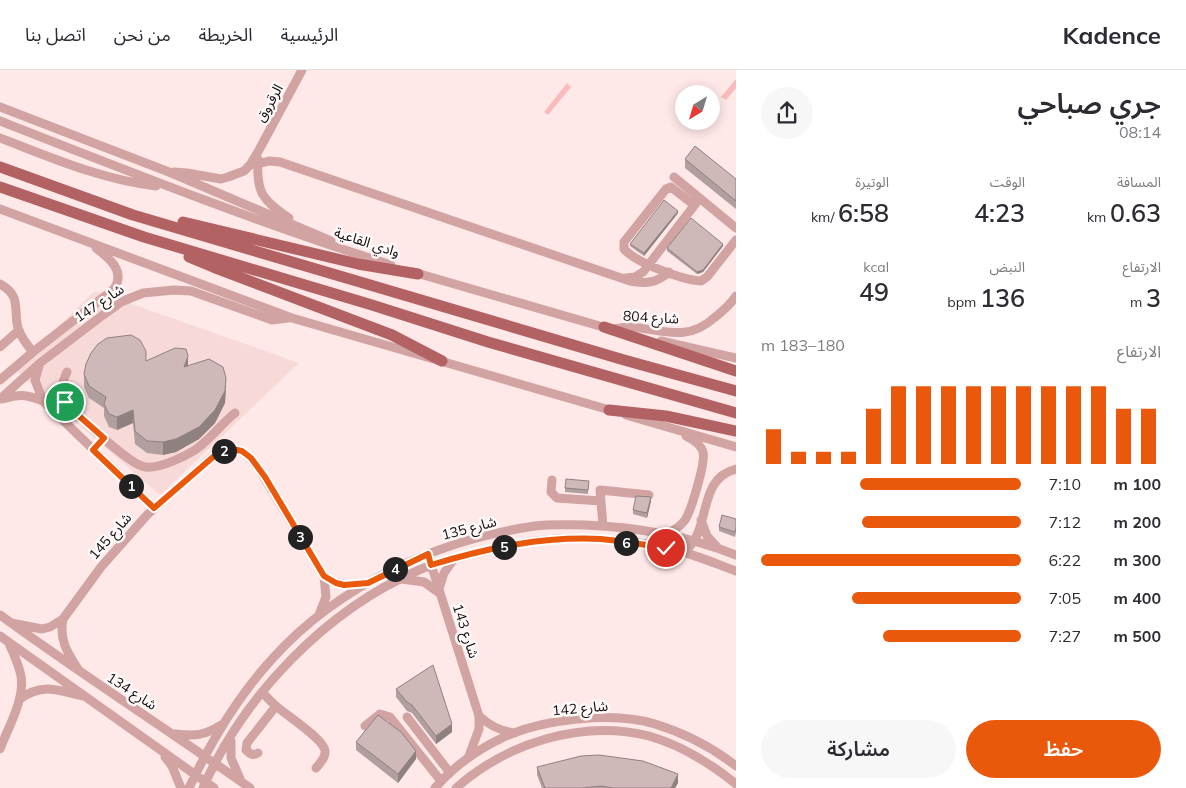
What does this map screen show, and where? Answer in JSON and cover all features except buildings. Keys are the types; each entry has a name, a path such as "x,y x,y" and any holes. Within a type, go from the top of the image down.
{"main road":[{"path":"0,167 134,215 615,358 736,392"},
{"path":"0,187 144,237 372,305 488,342 736,413"},
{"path":"98,202 358,264 418,274"},
{"path":"144,237 213,267 392,335 442,361"},
{"path":"608,328 736,371"},
{"path":"609,410 666,416 736,431"}],"street":[{"name":"الرقروق","path":"168,172 187,172 221,179 244,171 250,166 302,70"},
{"path":"0,107 168,172 308,230 368,258"},
{"name":"وادي القاعية","path":"0,121 171,188 317,242 418,274 608,328 736,358"},
{"path":"0,138 69,164 150,185 171,188"},
{"name":"الرقروق","path":"259,150 257,172 259,188 265,199 277,210 308,230"},
{"path":"258,164 269,161 280,162 636,282 652,283 669,272"},
{"path":"674,178 697,202"},
{"path":"736,228 670,186 660,195 623,243 626,251 647,265 701,281 707,277 736,240"},
{"path":"621,278 631,278 645,270 697,202"},
{"path":"0,209 292,318 736,447"},
{"name":"شارع 147","path":"0,380 117,285 118,272 112,261 90,243"},
{"path":"0,284 11,293 16,302 18,330 23,340 33,352"},
{"name":"شارع 147","path":"0,399 40,363 121,302 145,292 191,291 272,320 292,318"},
{"name":"شارع 804","path":"608,328 630,327 666,333 694,330 708,324 736,296"},
{"path":"0,347 18,330"},
{"path":"40,363 35,380 42,401"},
{"path":"67,372 62,387 65,402 131,462 144,467 156,467 181,458 196,449 235,413"},
{"path":"0,399 21,394 42,401 154,508"},
{"path":"666,534 676,529 685,519 700,476 703,459 702,450 698,444 675,430"},
{"path":"93,450 104,438"},
{"name":"شارع 145","path":"11,623 42,629 50,627 63,619 101,568 154,508 220,451 237,449 246,453 261,471 324,576"},
{"path":"683,552 690,548 695,541 710,492 718,478 724,473 736,469"},
{"path":"552,480 551,492 557,498 601,501"},
{"path":"603,526 599,492 602,490 649,495"},
{"path":"701,520 707,536 719,549"},
{"name":"شارع 135","path":"189,788 224,723 273,658 319,616 368,583 428,554 469,540 537,526 603,526 666,534 695,541 736,555"},
{"name":"شارع 135","path":"208,786 216,765 232,736 262,692 282,668 335,620 401,578 431,565 523,542 602,539 683,552 736,571"},
{"name":"شارع 143","path":"428,554 438,592 479,716 479,729 469,757"},
{"path":"401,578 424,582 438,592 444,573 454,558"},
{"path":"324,576 344,585 368,583"},
{"path":"319,616 326,597 324,576"},
{"name":"شارع 134","path":"0,615 82,674 173,734 246,786"},
{"path":"63,619 61,629 63,643 82,674"},
{"path":"0,636 158,747 208,786"},
{"path":"0,749 20,699 22,683 21,675 8,642"},
{"path":"20,699 31,691 45,688 88,697"},
{"path":"262,692 276,706 315,736 324,747 326,751 325,756 316,768"},
{"path":"258,753 249,754 246,750 247,744 276,706"},
{"path":"365,726 380,714 390,717 438,785"},
{"path":"407,716 450,773"},
{"path":"479,716 494,728 515,733"},
{"name":"شارع 142","path":"438,785 469,757 502,738 550,724 579,719 602,718 654,724 683,734 709,747 736,766"},
{"path":"173,734 209,733 224,723"},
{"name":"شارع 142","path":"456,788 500,758 530,744 551,737 580,732 602,731 649,736 678,747 702,759 736,784"},
{"path":"232,736 231,758 246,786"},
{"path":"158,747 172,766 181,788"}],"shaded area":[{"path":"736,79 736,88 726,100 721,97"},
{"path":"567,83 571,87 548,115 544,112"},
{"path":"95,291 299,363 160,495 14,369"}],"route":[{"path":"65,402 104,438 93,450 154,508 220,451 237,449 246,453 265,477 324,576 344,585 368,583 428,554 431,565 454,558 538,540 602,539 666,548"}]}
